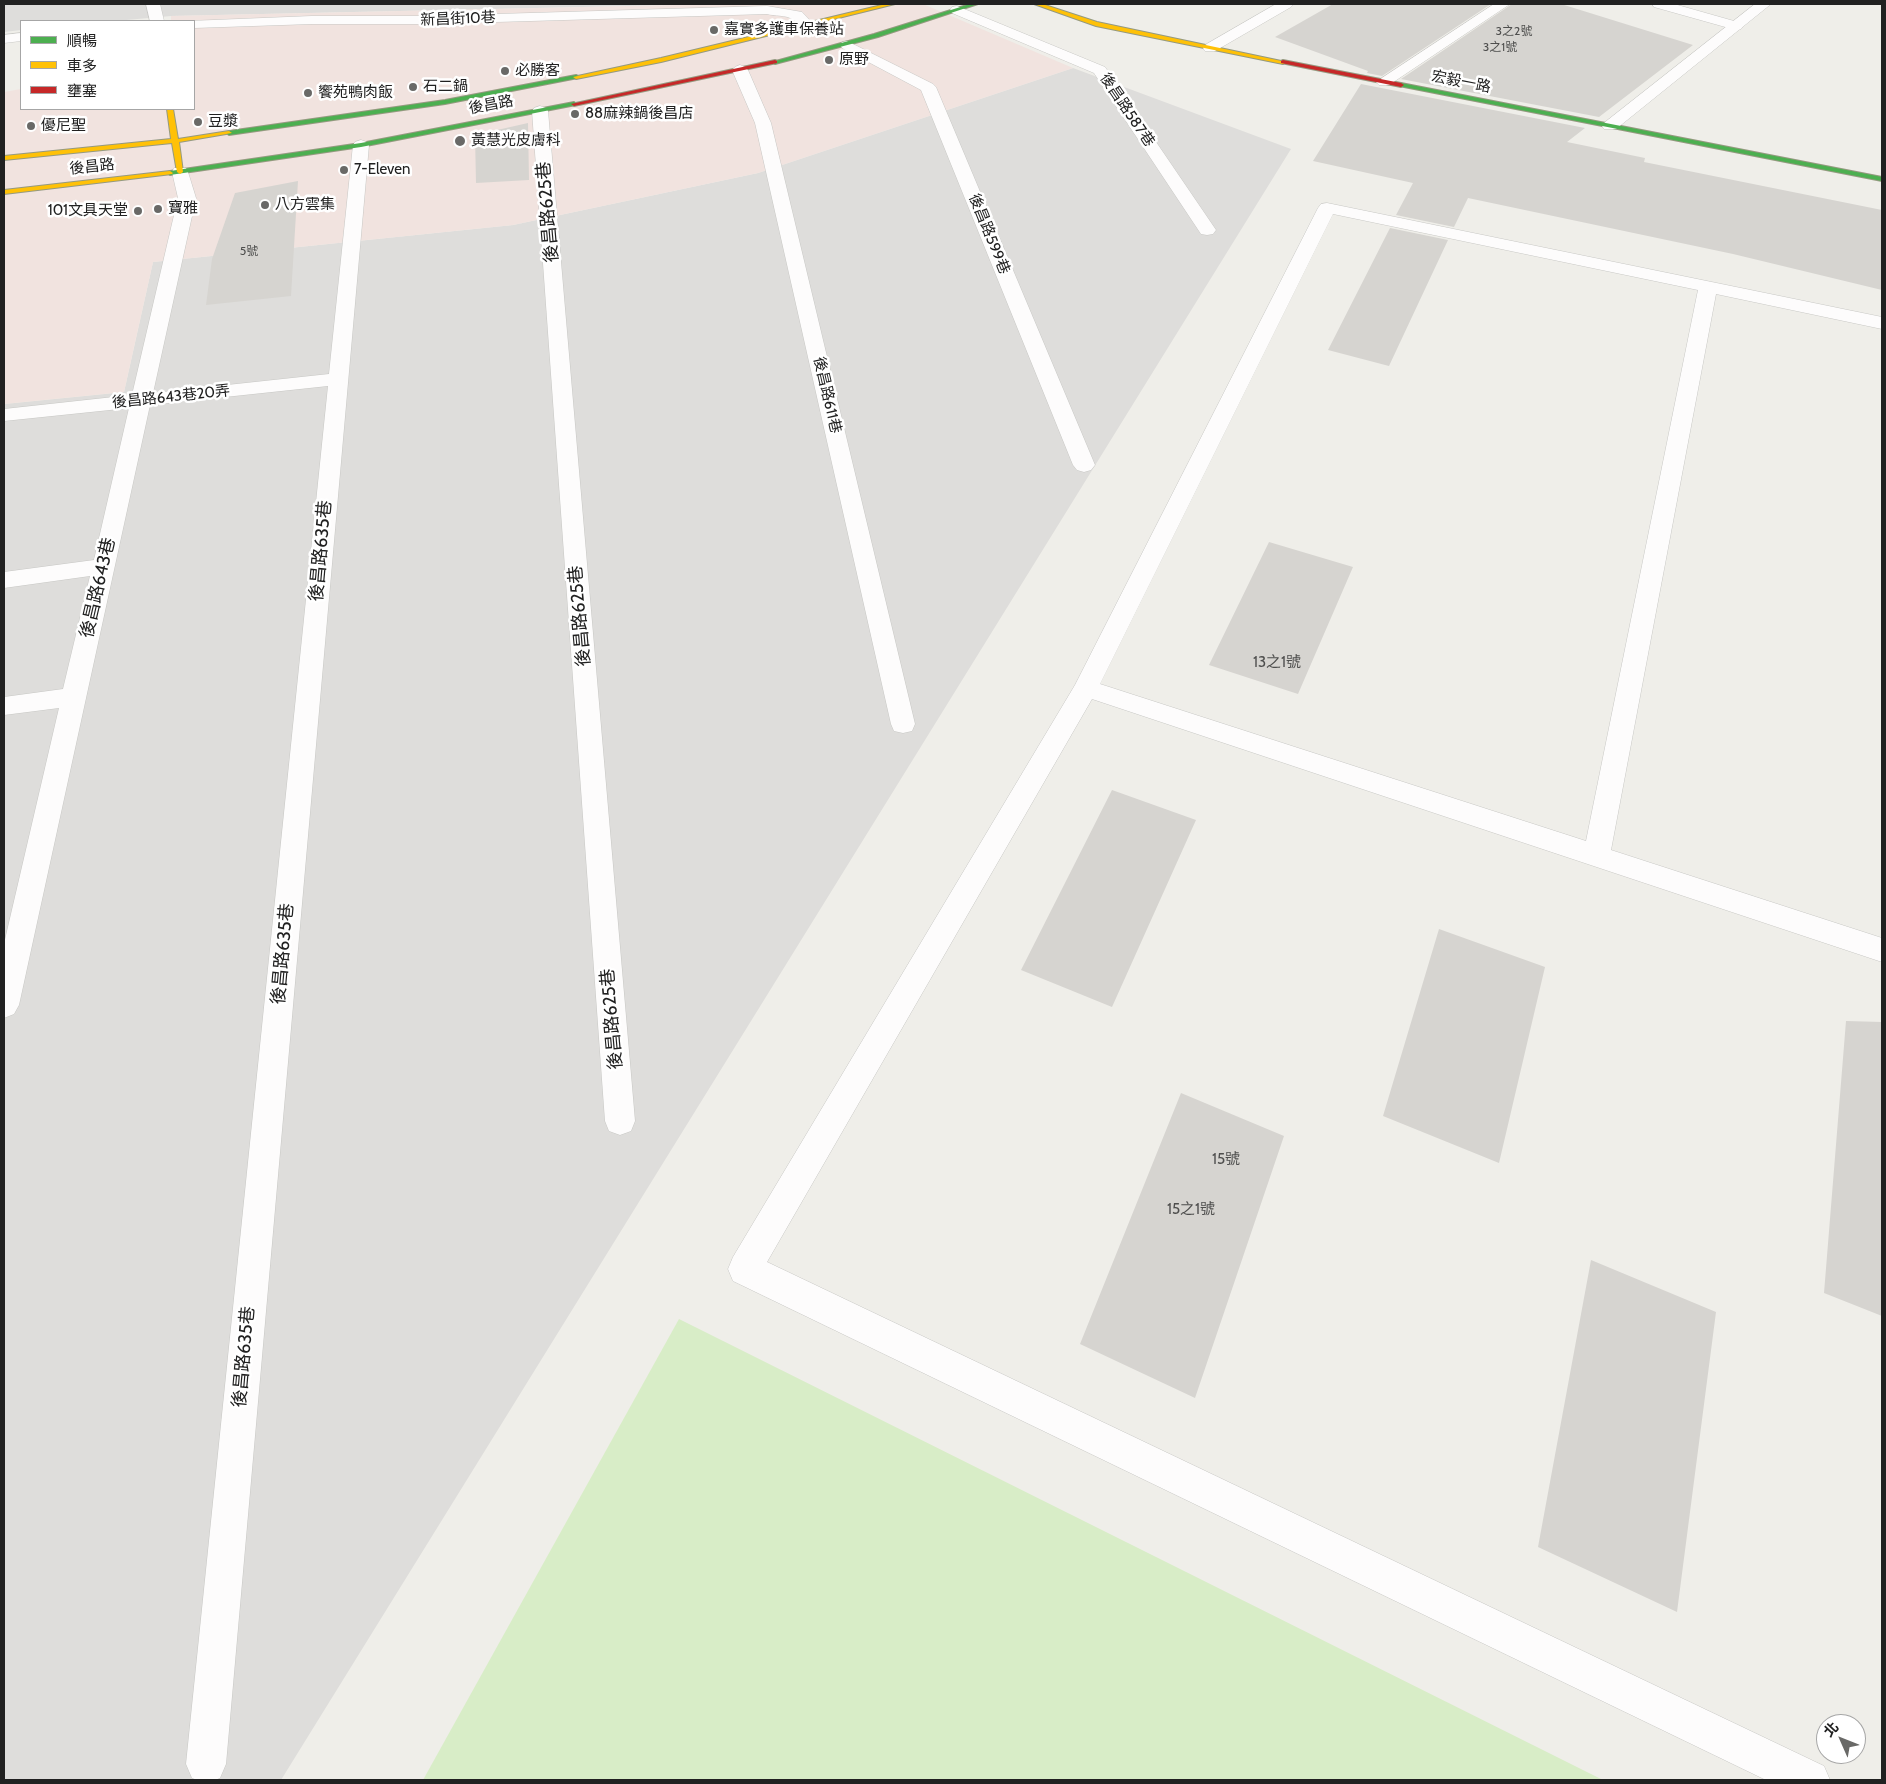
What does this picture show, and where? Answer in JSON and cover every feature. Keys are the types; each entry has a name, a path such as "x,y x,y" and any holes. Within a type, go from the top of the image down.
{"main road":[{"name":"後昌路","path":"4,158 175,142 445,102 661,60 808,26 892,4"},
{"name":"後昌路","path":"4,192 180,172 361,145 540,111 740,70 847,44 903,29 975,4"},
{"name":"宏毅一路","path":"1037,4 1096,24 1210,48 1882,179"},
{"path":"170,110 180,172"}],"street":[{"path":"153,4 157,20"},
{"path":"312,20 320,4"},
{"path":"429,20 434,4"},
{"path":"1210,48 1286,4"},
{"path":"1384,82 1500,4"},
{"path":"1659,4 1736,26"},
{"path":"1610,126 1764,4"},
{"name":"新昌街10巷","path":"195,24 312,20 429,20 559,9 767,10 797,15 808,26"},
{"name":"後昌路587巷","path":"957,10 1100,70 1206,230"},
{"path":"4,39 20,37"},
{"name":"後昌路599巷","path":"847,44 928,87 1084,465"},
{"name":"後昌路611巷","path":"740,70 763,123 903,724"},
{"name":"後昌路625巷","path":"540,111 620,1121"},
{"name":"後昌路635巷","path":"206,1764 361,145"},
{"name":"後昌路643巷","path":"4,1005 12,931 74,697 187,198 180,172"},
{"path":"1810,1780 745,1269 1086,688 1327,208 1882,322"},
{"path":"1596,856 1708,287"},
{"name":"後昌路643巷20弄","path":"4,415 338,379"},
{"path":"4,580 103,567"},
{"path":"1086,688 1882,950"},
{"path":"4,706 74,697"}],"shaded area":[{"path":"4,4 720,4 171,16 126,20 20,20 20,30 4,32"},
{"path":"720,4 923,4 1073,68 758,173 513,225 153,262 124,392 4,404 4,92 20,89 20,110 195,110 195,20 171,20 171,16"},
{"path":"1073,68 1291,149 281,1780 4,1780 4,404 124,392 153,262 513,225 758,173"}],"green space":[{"path":"679,1319 1603,1780 423,1780"}],"building":[{"path":"1333,4 1491,4 1382,76 1367,73 1368,71 1275,37"},
{"path":"1512,4 1561,4 1693,45 1599,117 1401,79"},
{"path":"1361,84 1585,128 1567,142 1645,158 1644,162 1882,210 1882,290 1733,254 1468,198 1454,227 1396,215 1413,183 1313,161"},
{"path":"528,123 529,180 476,183 475,135"},
{"path":"298,181 291,296 206,305 212,259 235,193"},
{"path":"1390,228 1448,240 1389,366 1328,350"},
{"path":"1269,542 1353,567 1298,694 1209,665"},
{"path":"1112,790 1196,820 1112,1007 1021,970"},
{"path":"1439,929 1545,967 1499,1163 1383,1116"},
{"path":"1846,1021 1882,1022 1882,1316 1824,1293"},
{"path":"1181,1093 1284,1136 1195,1398 1080,1344"},
{"path":"1591,1260 1716,1312 1677,1612 1538,1547"}],"traffic: fast":[{"path":"775,62 876,36 975,4"},
{"path":"229,133 445,102 576,77"},
{"path":"1401,85 1882,179"},
{"path":"170,173 361,145 574,104"}],"traffic: slow":[{"path":"576,77 661,60 892,4"},
{"path":"1037,4 1096,24 1283,62"},
{"path":"170,110 180,172"},
{"path":"4,158 175,141 229,133"},
{"path":"4,192 170,173"}],"traffic: jam":[{"path":"574,104 775,62"},
{"path":"1283,62 1401,85"}],"place":[{"name":"嘉實多護車保養站","path":"714,30"},
{"name":"原野","path":"829,60"},
{"name":"必勝客","path":"505,71"},
{"name":"石二鍋","path":"413,87"},
{"name":"饗苑鴨肉飯","path":"308,93"},
{"name":"88麻辣鍋後昌店","path":"575,114"},
{"name":"豆漿","path":"198,122"},
{"name":"優尼聖","path":"31,126"},
{"name":"黃慧光皮膚科","path":"460,141"},
{"name":"7-Eleven","path":"344,170"},
{"name":"八方雲集","path":"265,205"},
{"name":"寶雅","path":"158,209"},
{"name":"101文具天堂","path":"138,211"}]}
